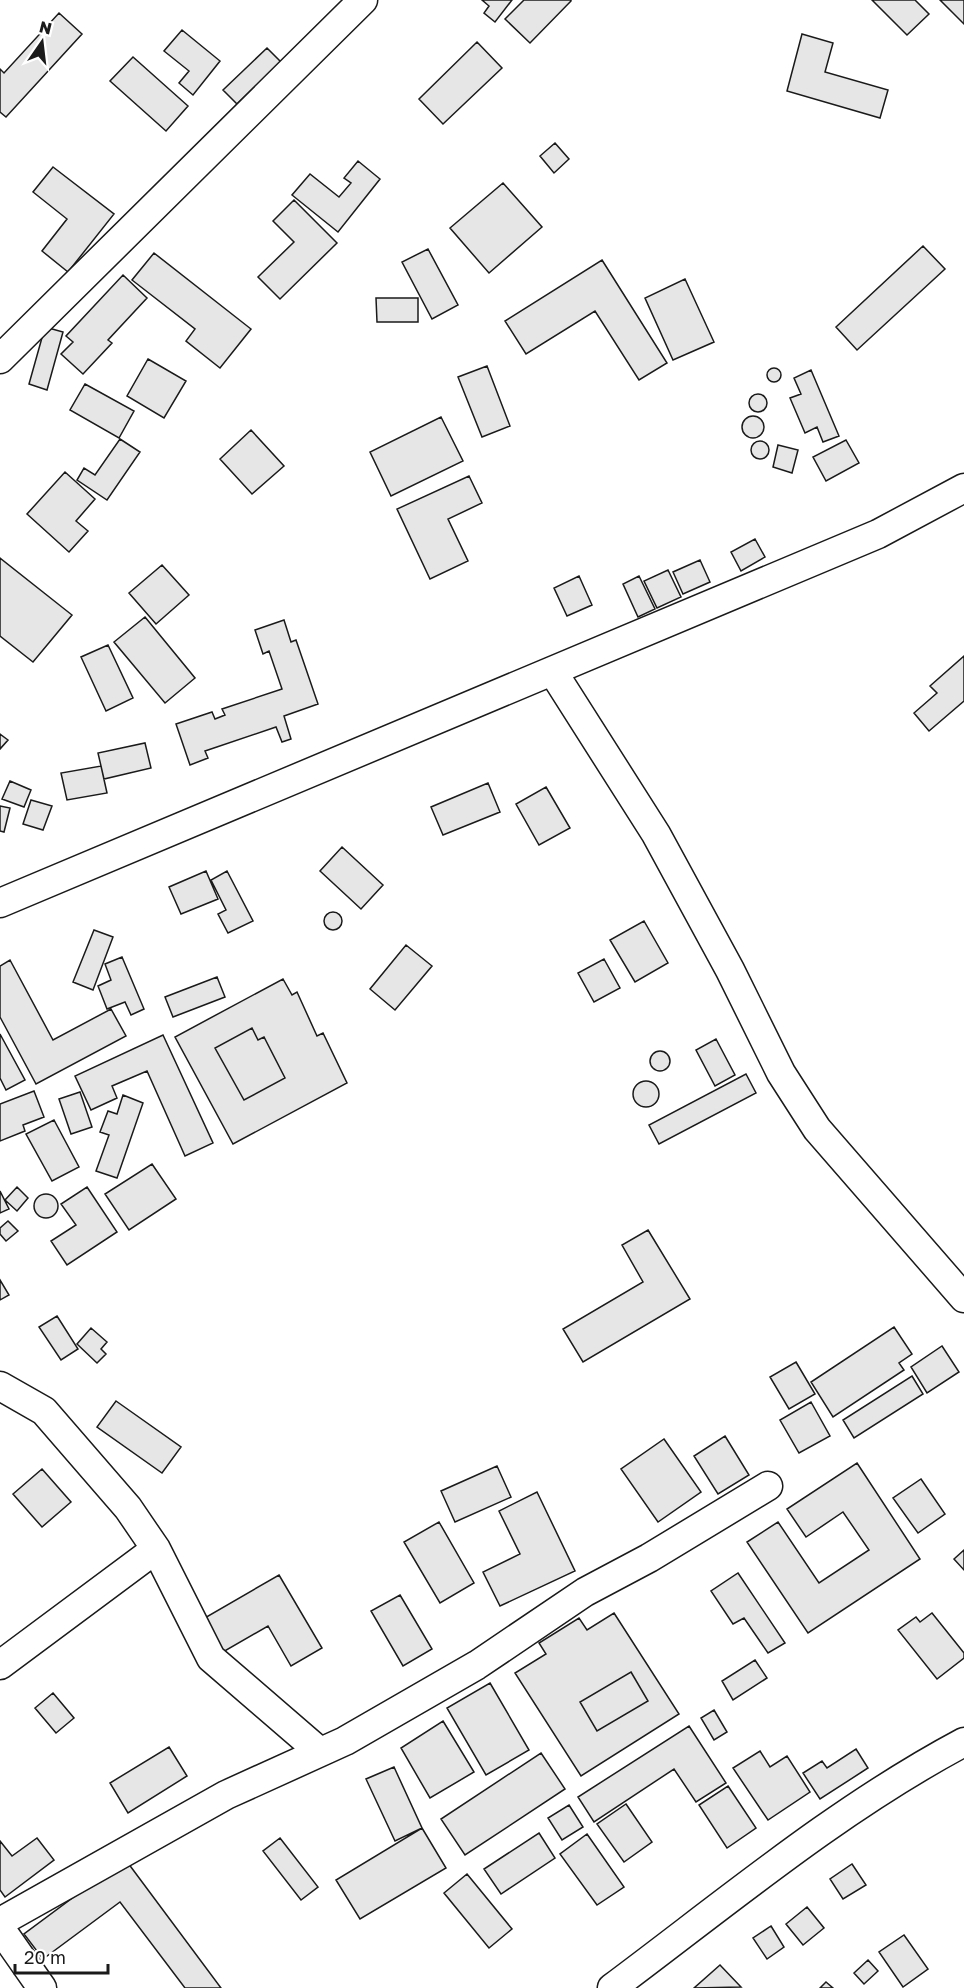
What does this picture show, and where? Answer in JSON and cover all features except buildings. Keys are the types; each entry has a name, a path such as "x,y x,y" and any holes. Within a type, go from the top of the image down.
{"street":[{"path":"0,359 363,0"},
{"path":"0,903 878,534 964,488"},
{"path":"554,672 656,834 730,970 781,1073 817,1129 964,1298"},
{"path":"0,1386 44,1411 128,1508 156,1549 211,1658 320,1752"},
{"path":"0,1922 226,1795 345,1741 477,1665 585,1592 649,1558 768,1486"},
{"path":"0,1665 156,1549"},
{"path":"612,1988 793,1853 911,1770 964,1742"},
{"path":"0,1928 42,1988"}]}
